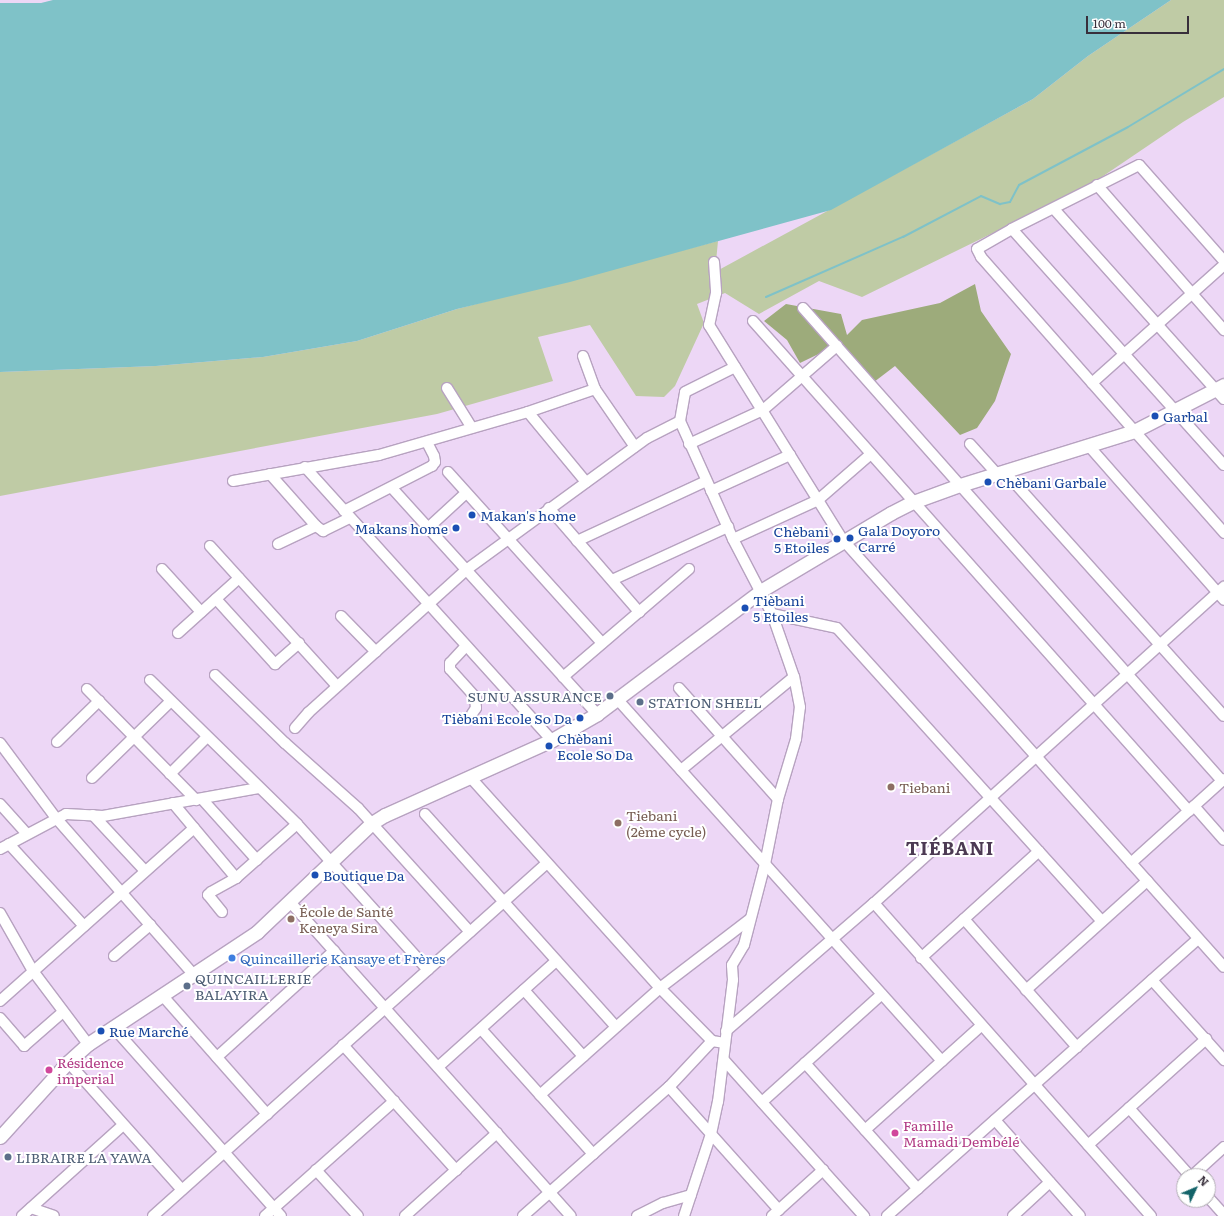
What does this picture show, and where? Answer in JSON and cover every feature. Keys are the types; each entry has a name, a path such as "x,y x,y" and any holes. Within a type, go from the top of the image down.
{"main road":[{"path":"0,1137 68,1062 88,1044 257,932 332,863 372,823 398,808 471,778 552,740 597,714 618,700 762,590 843,540 913,502 1000,472 1134,431 1221,391"}],"street":[{"path":"1224,261 1138,165 1012,229 977,249 981,257 1224,533"},
{"path":"1098,185 1224,330"},
{"path":"1054,209 1157,324 1221,391"},
{"path":"1012,229 1224,465"},
{"path":"714,262 716,293 709,325 843,540 1223,965"},
{"path":"1092,383 1224,265"},
{"path":"803,308 1127,674 1223,780 1131,863"},
{"path":"753,321 1093,704 1191,808 1224,840"},
{"path":"689,444 763,410 837,346"},
{"path":"583,356 595,389 635,447"},
{"path":"684,1216 711,1134 724,1060 726,1031 733,980 732,965 744,945 765,864 778,799 796,739 800,707 794,677 762,590 733,539 689,444 680,421 685,392 735,367"},
{"path":"447,388 472,428"},
{"path":"233,481 379,455 528,412 595,389"},
{"path":"528,412 586,482"},
{"path":"295,728 337,686 466,570 507,538 635,447 680,421"},
{"path":"270,474 316,526 323,531 435,462 426,442"},
{"path":"970,444 1000,472 1160,644 1224,716"},
{"path":"726,1031 874,903 989,796 1160,644 1222,593 1088,445"},
{"path":"733,539 818,500 871,454"},
{"path":"711,491 790,455"},
{"path":"305,467 552,740"},
{"path":"448,472 602,643"},
{"path":"577,541 706,481"},
{"path":"392,488 597,714"},
{"path":"428,528 466,493"},
{"path":"549,508 639,612"},
{"path":"278,544 316,526"},
{"path":"612,580 728,527"},
{"path":"210,546 337,686"},
{"path":"162,569 201,612"},
{"path":"563,677 689,570"},
{"path":"178,633 239,578"},
{"path":"216,598 276,664 299,643"},
{"path":"772,614 837,628 1102,921"},
{"path":"341,616 376,652"},
{"path":"466,646 450,663 450,669 475,697 476,708 472,714"},
{"path":"215,675 372,823 470,932"},
{"path":"681,770 721,735 794,677"},
{"path":"150,680 170,702 297,824 428,970"},
{"path":"679,688 778,799"},
{"path":"87,689 134,738 170,774 199,800 257,860"},
{"path":"618,700 942,1061"},
{"path":"57,742 99,701"},
{"path":"92,778 170,702"},
{"path":"170,774 207,737"},
{"path":"0,743 56,818 193,974"},
{"path":"471,778 660,988 712,1041 725,1043"},
{"path":"84,926 4,847 66,814 102,816 173,803 199,800 258,788"},
{"path":"173,803 236,878"},
{"path":"0,804 27,834"},
{"path":"425,814 616,1027"},
{"path":"94,815 145,871"},
{"path":"222,912 208,895 216,886 236,878 297,824"},
{"path":"0,1001 194,828"},
{"path":"921,958 1039,851"},
{"path":"153,1216 547,863"},
{"path":"1026,990 1147,881"},
{"path":"290,902 572,1216"},
{"path":"874,903 1150,1216"},
{"path":"2,919 33,971 88,1044"},
{"path":"540,1095 660,988 750,919"},
{"path":"964,919 1077,1047"},
{"path":"114,956 150,925"},
{"path":"887,1216 1198,938"},
{"path":"216,1056 334,951"},
{"path":"438,1067 556,961"},
{"path":"1152,980 1224,1060"},
{"path":"524,990 584,1056"},
{"path":"762,1102 882,994"},
{"path":"162,995 267,1114"},
{"path":"0,1018 24,1046 63,1012"},
{"path":"865,1130 981,1026"},
{"path":"114,1027 277,1212"},
{"path":"481,1029 593,1154"},
{"path":"1088,1145 1206,1039"},
{"path":"523,1216 669,1087 712,1041"},
{"path":"344,1045 456,1170"},
{"path":"724,1060 864,1216"},
{"path":"68,1062 182,1190"},
{"path":"805,1063 918,1189"},
{"path":"669,1087 711,1134 776,1213 823,1170"},
{"path":"266,1216 277,1212 316,1170 394,1101"},
{"path":"1129,1108 1184,1168"},
{"path":"995,1120 1080,1216"},
{"path":"22,1216 123,1125"},
{"path":"405,1216 497,1133"},
{"path":"1200,1168 1224,1147"},
{"path":"316,1170 358,1216"},
{"path":"1012,1216 1050,1182"},
{"path":"638,1216 663,1203 691,1195"},
{"path":"1216,1206 1224,1215"},
{"path":"31,1208 54,1216"}],"shaded area":[{"path":"53,0 1171,0 1088,56 1033,99 831,210 570,282 457,309 357,341 263,357 156,366 0,372 0,3 41,3"},
{"path":"1171,0 1224,0 1224,97 1183,122 1087,187 862,297 819,281 759,314 725,293 697,304 704,323 675,386 664,397 636,396 590,325 538,337 553,381 437,414 0,496 0,372 156,366 263,357 357,341 457,309 718,241 715,272 1033,99 1088,56"},
{"path":"975,284 981,311 1011,354 995,401 977,428 960,435 895,366 874,382 831,348 800,363 787,340 764,321 786,304 841,314 847,335 862,320 940,303"}],"waterway":[{"path":"766,297 903,237 981,196 1000,204 1010,202 1019,185 1128,127 1224,69"}],"place":[{"name":"Garbal","path":"1155,416"},
{"name":"Chèbani Garbale","path":"988,482"},
{"name":"Makan's home","path":"472,515"},
{"name":"Makans home","path":"456,528"},
{"name":"Gala Doyoro Carré","path":"850,538"},
{"name":"Chèbani 5 Etoiles","path":"837,539"},
{"name":"Tièbani 5 Etoiles","path":"745,608"},
{"name":"SUNU ASSURANCE","path":"610,696"},
{"name":"STATION SHELL","path":"640,702"},
{"name":"Tièbani Ecole So Da","path":"580,718"},
{"name":"Chèbani Ecole So Da","path":"549,746"},
{"name":"Tiebani","path":"891,787"},
{"name":"Tiebani (2ème cycle)","path":"618,823"},
{"name":"Boutique Da","path":"315,875"},
{"name":"École de Santé Keneya Sira","path":"291,919"},
{"name":"Quincaillerie Kansaye et Frères","path":"232,958"},
{"name":"QUINCAILLERIE BALAYIRA","path":"187,986"},
{"name":"Rue Marché","path":"101,1031"},
{"name":"Résidence imperial","path":"49,1070"},
{"name":"Famille Mamadi Dembélé","path":"895,1133"},
{"name":"LIBRAIRE LA YAWA","path":"8,1157"}],"district":[{"name":"TIÉBANI","path":"950,848"}]}
